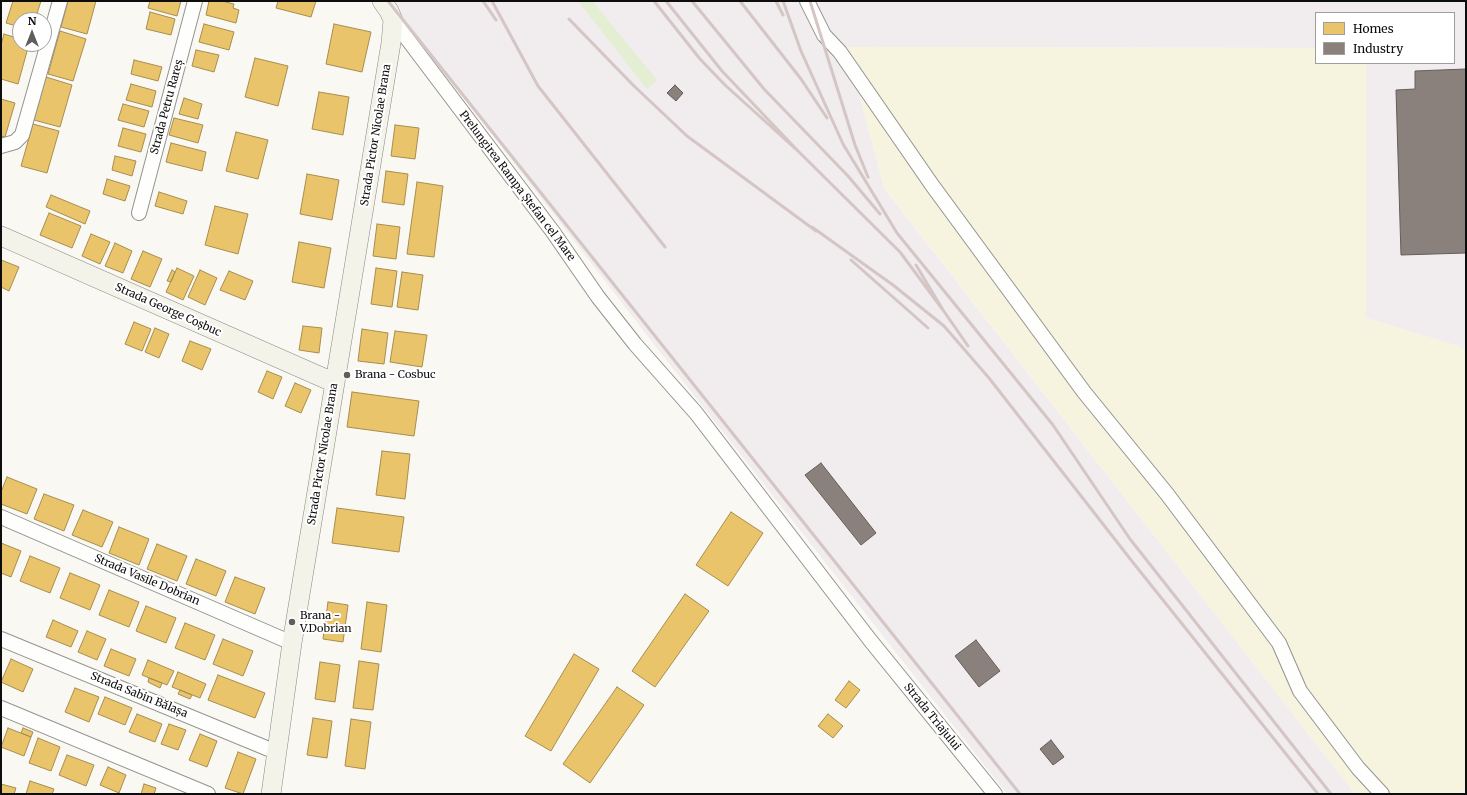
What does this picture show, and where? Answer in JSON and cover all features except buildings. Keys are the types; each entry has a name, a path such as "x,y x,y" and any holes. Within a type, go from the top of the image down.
{"street":[{"path":"1,146 15,142 22,135 60,1"},
{"name":"Strada Petru Rareș","path":"139,213 195,1"},
{"name":"Prelungirea Rampa Ștefan cel Mare","path":"382,1 393,20 553,232 598,297 656,368 696,413 870,640"},
{"path":"807,1 824,35 840,52 932,186 1084,392 1167,494 1279,643 1300,691 1358,768 1382,794"},
{"name":"Strada Pictor Nicolae Brana","path":"271,794 292,643 391,43 393,20"},
{"name":"Strada George Coșbuc","path":"1,236 335,383"},
{"name":"Strada Vasile Dobrian","path":"1,517 292,643"},
{"name":"Strada Sabin Bălașa","path":"1,638 276,752"},
{"name":"Strada Triajului","path":"870,640 995,794"},
{"path":"1,708 208,794"}],"shaded area":[{"path":"389,1 1466,1 1466,351 1458,346 1366,318 1366,64 1455,64 1455,12 1315,12 1315,48 847,47 884,188 1355,794 1007,794 646,334"},
{"path":"847,47 1315,48 1315,64 1366,64 1366,318 1458,346 1466,351 1466,794 1355,794 884,187"}],"green space":[{"path":"578,1 592,1 657,80 647,89"}],"railway":[{"path":"388,1 1020,794"},
{"path":"483,1 496,20"},
{"path":"492,1 538,86 665,247"},
{"path":"654,1 700,59 725,85 799,152 722,71 666,1"},
{"path":"692,1 764,89 848,176 880,214"},
{"path":"740,1 801,79 827,118"},
{"path":"776,1 783,15"},
{"path":"783,1 801,51 843,144 897,233 1053,425 1130,539 1331,794"},
{"path":"810,1 855,145 868,177"},
{"path":"569,19 633,85 687,136 816,231"},
{"path":"799,152 900,252 943,310 916,265"},
{"path":"812,227 893,285 944,326 989,378 1131,560 1318,794"},
{"path":"851,260 928,328"},
{"path":"943,310 968,346"}],"place":[{"name":"Brana - Cosbuc","path":"347,375"},
{"name":"Brana - V.Dobrian","path":"292,622"}]}
